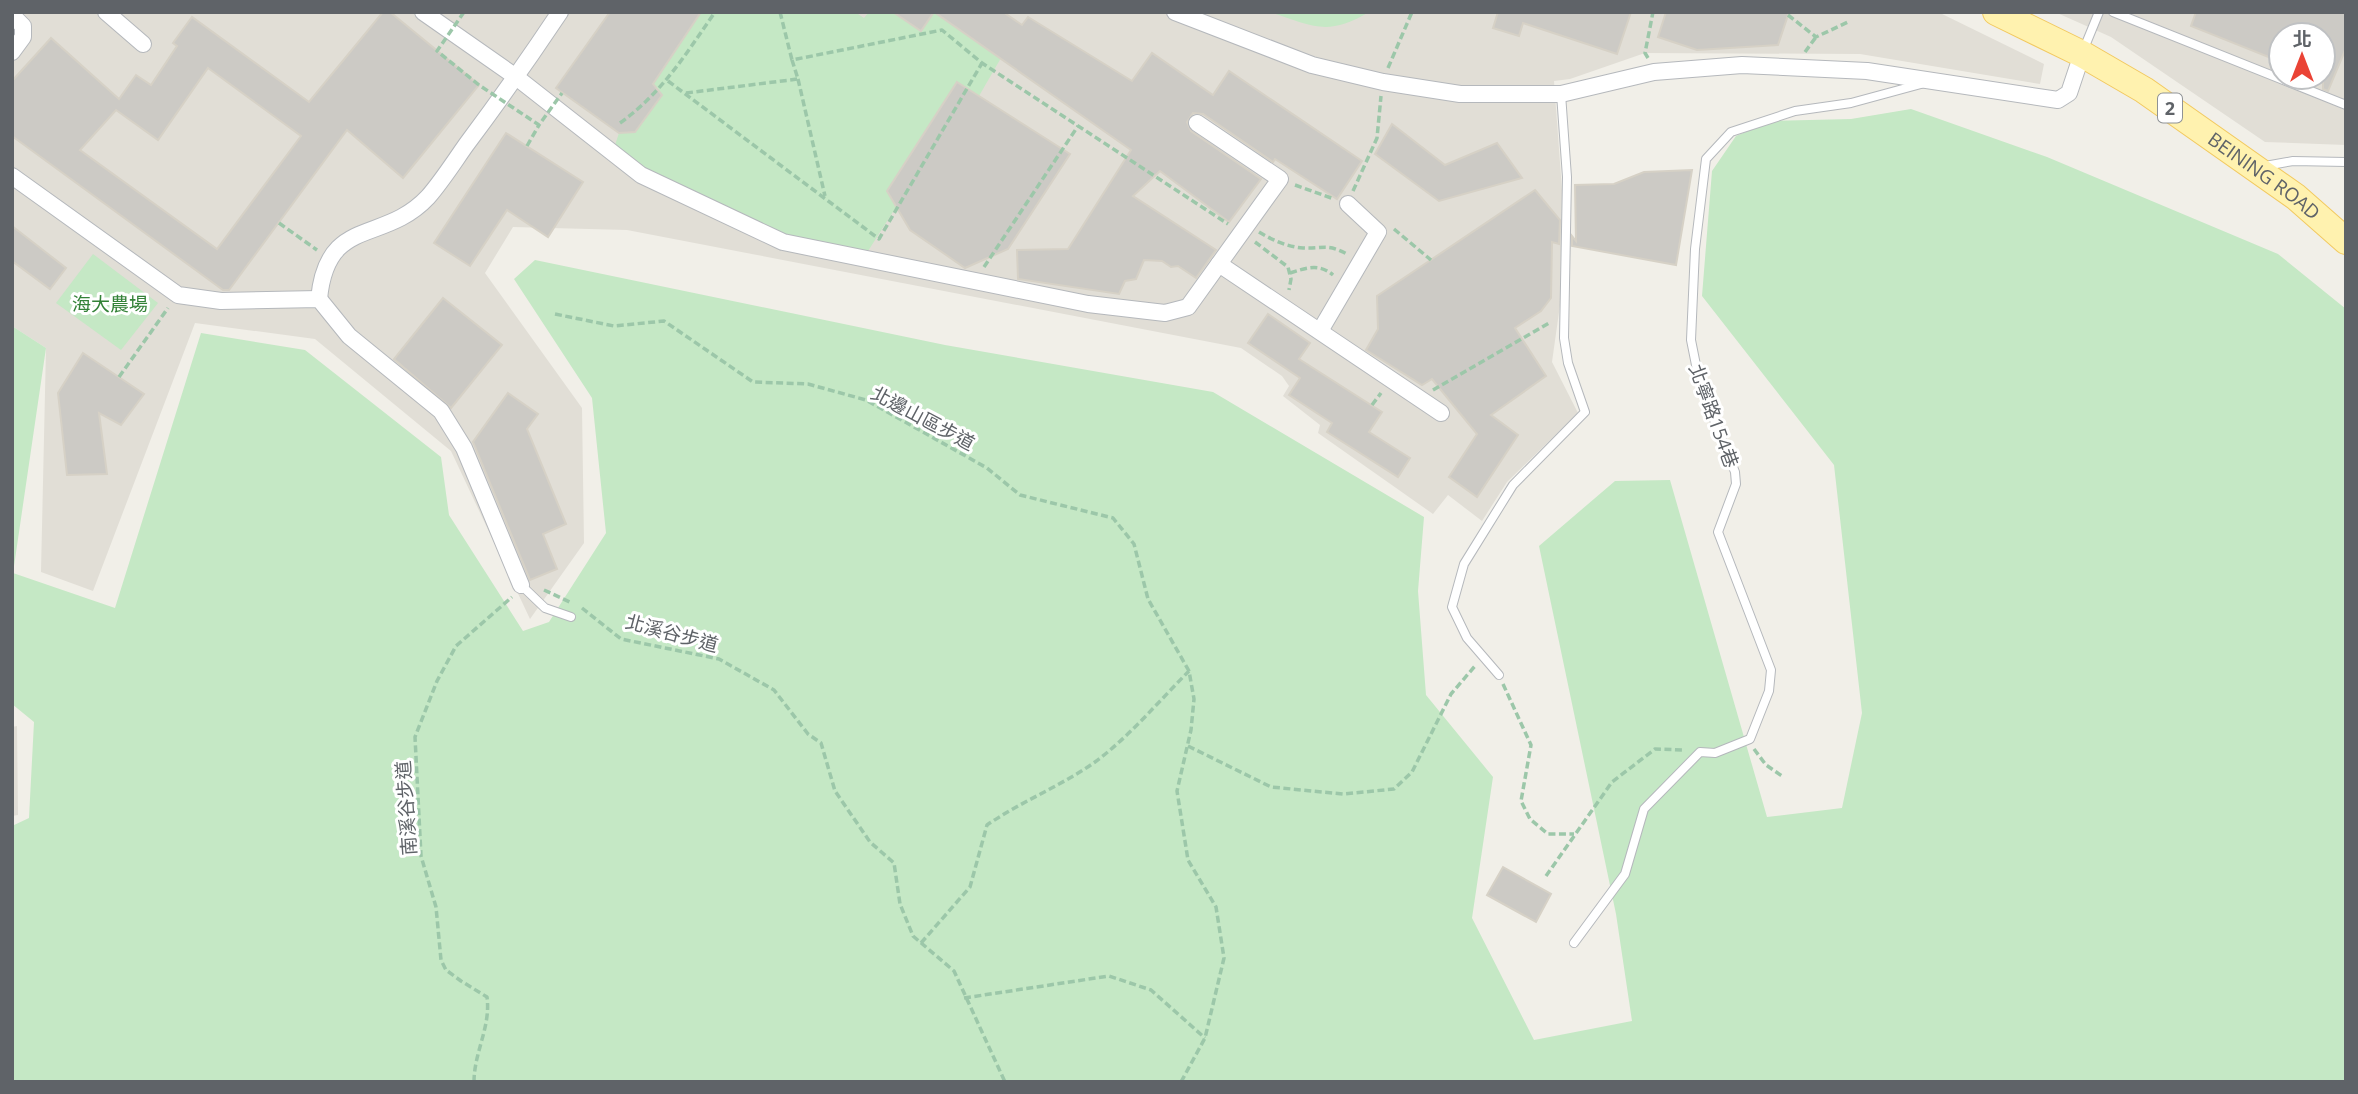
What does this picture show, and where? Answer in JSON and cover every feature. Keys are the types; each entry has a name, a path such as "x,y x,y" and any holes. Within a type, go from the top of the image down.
{"main road":[{"name":"BEINING ROAD","path":"1996,12 2082,54 2144,90 2296,197 2346,241"}],"street":[{"path":"106,12 143,44"},
{"path":"424,12 516,77 641,175 744,226 783,242 974,283 1088,304 1165,313 1188,307 1280,179 1197,123"},
{"path":"319,299 328,258 344,241 403,218 428,197 560,12"},
{"name":"北寧路154巷","path":"1175,12 1312,65 1383,82 1460,94 1561,94 1654,72 1742,65 1867,71 2058,100 2069,93 2082,54"},
{"path":"12,15 23,26 23,37 12,52"},
{"path":"12,176 178,295 221,301 319,299"},
{"path":"1320,331 1348,288 1378,232 1348,204"},
{"path":"1219,264 1441,413"},
{"path":"319,299 349,336 441,411 464,448 521,585"}],"lane":[{"path":"2082,54 2099,12"},
{"path":"2113,12 2346,105"},
{"name":"北寧路154巷","path":"1750,739 1769,691 1770,670 1718,532 1736,484 1735,472 1700,385 1690,340 1695,249 1706,159 1731,132 1795,111 1851,103 1931,81"},
{"path":"1499,675 1467,638 1452,607 1464,564 1513,485 1585,412 1568,363 1564,338 1567,177 1561,94"},
{"path":"2255,168 2293,161 2346,162"},
{"path":"521,585 545,608 570,617"},
{"path":"1574,943 1625,874 1644,810 1700,752 1716,753 1750,739"}],"path":[{"path":"464,12 437,51 479,85 540,125"},
{"path":"620,123 645,105 668,81 715,12"},
{"path":"780,12 825,196"},
{"path":"1280,179 1348,204 1377,138 1383,82 1412,12"},
{"path":"1645,53 1653,12"},
{"path":"1788,15 1816,37 1848,22"},
{"path":"792,60 942,30 982,63 1244,229 1278,257 1290,273 1286,301 1281,306"},
{"path":"668,81 879,239 982,63"},
{"path":"686,93 798,79"},
{"path":"527,146 562,93"},
{"path":"974,283 1078,126"},
{"path":"279,223 328,258"},
{"path":"1378,232 1383,225 1394,229 1431,260"},
{"path":"1244,229 1303,248 1332,246 1362,262"},
{"path":"1290,273 1311,267 1325,269 1348,288"},
{"path":"119,377 178,295"},
{"name":"北邊山區步道","path":"555,314 614,326 664,321 753,382 808,384 866,400 987,468 1020,495 1113,518 1134,544 1148,599 1189,671"},
{"path":"1418,399 1565,314"},
{"name":"北溪谷步道","path":"521,585 552,591 589,613 621,639 719,659 774,690 808,734 821,743 835,791 870,842 894,863 900,904 913,936 954,971 964,998 1005,1082"},
{"name":"南溪谷步道","path":"474,1082 474,1067 488,1026 487,997 446,970 441,960 436,907 421,856 415,737 437,681 456,646 509,601 521,585"},
{"path":"1188,746 1272,787 1343,794 1394,789 1412,772 1451,694 1483,656"},
{"path":"1181,1082 1205,1038 1224,958 1216,907 1188,860 1177,791 1188,746 1194,699 1189,671"},
{"path":"921,943 970,887 987,825 1018,804 1062,784 1098,759 1189,671"},
{"path":"1499,675 1531,746 1521,801 1530,819 1548,834 1574,834"},
{"path":"1750,739 1766,765 1782,776"},
{"path":"1546,876 1612,782 1639,759 1655,749 1700,752"},
{"path":"964,998 1109,976 1151,990 1205,1038"}],"shaded area":[{"path":"12,12 1938,12 2044,64 2040,84 1860,54 1645,53 1570,79 1554,81 1562,190 1560,305 1552,362 1578,413 1507,482 1482,521 1448,495 1433,514 1318,433 1320,425 1283,396 1289,386 1282,376 1241,348 627,230 513,227 485,273 582,408 584,543 530,619 451,451 315,339 195,323 93,591 41,572 46,348 12,326"},
{"path":"2055,12 2346,12 2346,145 2265,142 2111,37"},
{"path":"17,726 18,815 12,816 12,727"}],"green space":[{"path":"701,12 855,12 864,18 869,12 892,12 920,29 934,12 1001,58 979,96 887,191 896,207 863,259 777,240 613,151 619,133 635,132 662,95 653,84"},
{"path":"1270,12 1369,12 1342,25 1320,27"},
{"path":"1911,109 2047,157 2278,254 2346,309 2346,1082 12,1082 12,826 29,818 34,722 12,704 12,326 46,348 13,573 115,608 201,333 305,350 441,457 449,515 523,631 549,622 606,533 592,398 514,279 535,260 945,345 1213,392 1424,517 1418,591 1426,695 1493,777 1472,918 1534,1040 1632,1021 1616,914 1539,546 1615,481 1670,480 1767,817 1842,808 1862,713 1834,465 1702,296 1712,171 1736,136 1772,121 1851,119"},
{"name":"海大農場","path":"93,254 158,303 121,350 56,303"}],"building":[{"path":"383,12 390,12 479,85 403,178 347,130 229,290 223,290 12,136 12,81 51,38 119,99 136,75 151,85 177,46 173,43 192,17 309,102","holes":["208,68 301,136 217,249 80,150 116,110 158,140"]},
{"path":"610,12 701,12 653,84 662,95 635,132 619,133 556,88"},
{"path":"893,12 934,12 921,31"},
{"path":"934,12 1003,12 1022,25 1028,17 1132,81 1152,53 1213,95 1229,71 1362,161 1337,199 1275,159 1273,162 1203,114 1193,113 1187,122 1191,131 1261,179 1229,222 1160,171 1133,196 1216,250 1196,278 1178,266 1171,267 1162,261 1144,260 1136,279 1125,281 1119,294 1018,279 1017,250 1068,249 1131,150"},
{"path":"1498,12 1631,12 1617,54 1523,23 1519,36 1493,28"},
{"path":"1666,12 1789,12 1778,45 1697,50 1658,37"},
{"path":"2196,12 2346,12 2346,48 2337,70 2337,21 2267,21 2267,56 2191,26"},
{"path":"957,82 1070,154 1008,249 965,268 910,230 887,191"},
{"path":"1392,124 1445,165 1497,143 1522,178 1439,201 1375,154"},
{"path":"506,133 583,182 548,237 507,210 470,266 434,243"},
{"path":"1692,170 1676,265 1572,246 1572,236 1576,241 1575,185 1614,184 1644,172"},
{"path":"1535,190 1560,220 1559,244 1552,242 1551,298 1541,311 1515,328 1546,376 1491,415 1518,435 1477,497 1449,477 1477,434 1432,379 1422,385 1366,350 1378,329 1377,296"},
{"path":"12,226 66,268 50,289 12,261"},
{"path":"443,298 502,345 451,408 394,359"},
{"path":"1268,314 1310,343 1299,359 1382,412 1369,432 1410,458 1398,477 1327,432 1332,423 1289,395 1300,378 1248,343"},
{"path":"83,353 144,394 121,425 99,413 107,474 67,475 58,393"},
{"path":"508,393 538,414 527,429 566,524 543,534 557,569 530,580 473,442"},
{"path":"1503,867 1551,894 1536,922 1487,895"}]}
